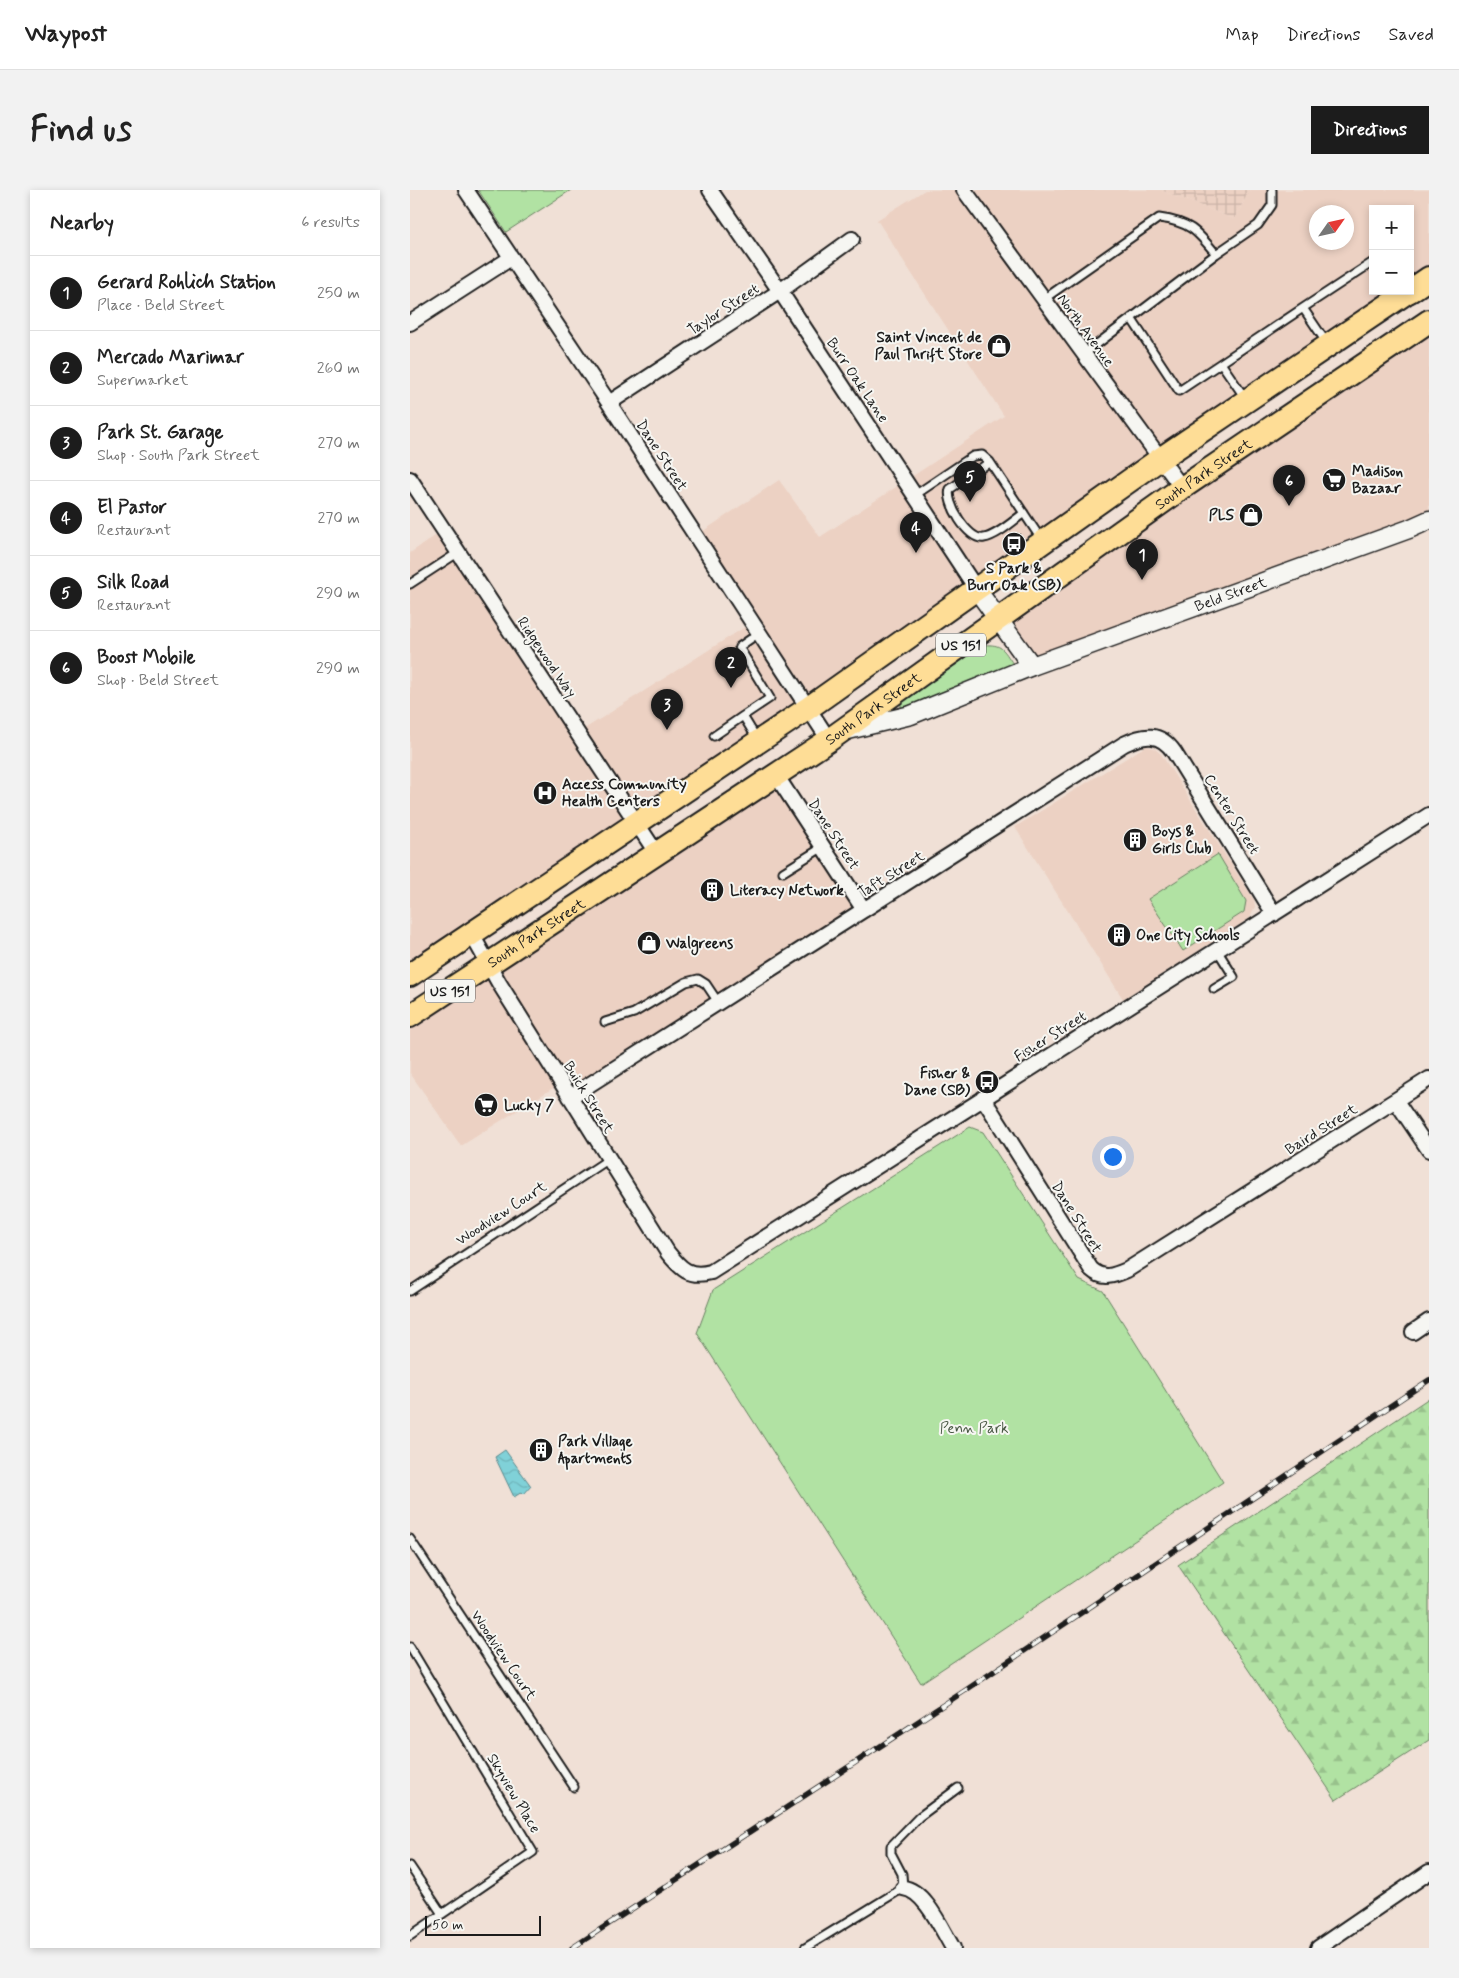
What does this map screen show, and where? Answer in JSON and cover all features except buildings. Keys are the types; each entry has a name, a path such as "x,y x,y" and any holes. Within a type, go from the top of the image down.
{"main road":[{"name":"US 151","path":"1414,288 1429,278"},
{"name":"US 151","path":"410,975 759,742 977,590 1160,459 1404,295"},
{"name":"South Park Street","path":"410,1016 834,736 1182,488 1429,321"}],"street":[{"name":"Dane Street","path":"466,190 609,403 807,709 834,736"},
{"name":"Burr Oak Lane","path":"710,190 780,291 977,590"},
{"name":"North Avenue","path":"964,190 1182,488"},
{"name":"Taylor Street","path":"609,403 780,291 852,238"},
{"path":"410,323 510,258"},
{"name":"Ridgewood Way","path":"410,479 657,854"},
{"name":"Beld Street","path":"834,736 911,715 1032,666 1409,529 1429,520"},
{"path":"977,590 1032,666"},
{"name":"Taft Street","path":"570,1097 1124,744 1142,736 1156,736"},
{"name":"Center Street","path":"1156,736 1174,752 1274,914"},
{"name":"Dane Street","path":"776,775 864,910"},
{"name":"Fisher Street","path":"686,1272 702,1275 711,1272 982,1098 1429,816"},
{"name":"Buick Street","path":"472,934 499,983 668,1253 680,1269 686,1272"},
{"name":"Baird Street","path":"1229,1205 1429,1079"},
{"name":"Dane Street","path":"982,1098 1096,1274 1110,1277 1127,1270 1229,1205"},
{"path":"1396,1101 1429,1150"},
{"path":"1413,1332 1429,1321"},
{"path":"1318,1948 1429,1872"},
{"path":"903,1888 912,1889 923,1899 953,1948"}],"lane":[{"path":"1084,354 1216,254 1258,225 1272,205 1272,190"},
{"path":"1044,299 1159,218 1176,220 1194,228 1216,254"},
{"path":"1131,318 1179,391 1369,265"},
{"path":"1303,308 1328,346"},
{"path":"1221,363 1246,401"},
{"path":"915,495 973,456 982,455 990,462 1043,542"},
{"path":"990,462 950,489 949,503 970,534 979,538 990,536 1024,514"},
{"path":"410,584 458,552"},
{"path":"714,736 770,698 739,647 758,633"},
{"path":"744,716 759,742"},
{"path":"783,872 823,847"},
{"path":"1214,989 1234,977 1217,950"},
{"path":"605,1022 634,1013 686,982 698,979 706,984 718,1002"},
{"name":"Woodview Court","path":"410,1291 609,1159"},
{"name":"Woodview Court","path":"410,1539 574,1787"},
{"name":"Skyview Place","path":"410,1936 532,1852 411,1650"},
{"path":"805,1948 903,1888 902,1874 891,1853 891,1846 919,1817 958,1788"},
{"path":"410,1866 442,1914"}],"shaded area":[{"path":"925,190 1161,190 1234,219 1250,190 1429,190 1429,278 1414,288 1414,205 1369,205 1369,295 1403,295 410,975 410,553 438,534 444,543 450,540 578,733 748,625 696,536 779,480 820,537 1004,416 877,220"},
{"path":"1161,190 1250,190 1234,219"},
{"path":"1429,321 1429,520 1032,666 997,618"},
{"path":"1146,746 1154,748 1161,754 1254,900 1255,907 1250,918 1123,999 1015,827"},
{"path":"776,775 864,910 570,1097 561,1083 461,1146 410,1073 410,1016"}],"green space":[{"path":"478,190 571,190 506,232"},
{"path":"984,645 995,645 1002,648 1013,664 1010,670 901,709 901,703"},
{"path":"1218,854 1246,901 1244,912 1183,951 1148,899"},
{"name":"Penn Park","path":"970,1127 983,1132 1079,1280 1103,1291 1223,1482 921,1683 697,1333 713,1290"},
{"path":"1429,1398 1429,1740 1336,1800 1178,1565"}],"water":[{"path":"505,1450 531,1486 524,1494 522,1492 514,1497 495,1457"}],"railway":[{"path":"572,1948 963,1692 1429,1380"}],"place":[{"name":"Saint Vincent de Paul Thrift Store","path":"999,346"},
{"name":"Madison Bazaar","path":"1334,480"},
{"name":"Silk Road","path":"970,502"},
{"name":"Boost Mobile","path":"1289,506"},
{"name":"PLS","path":"1251,515"},
{"name":"S Park & Burr Oak (SB)","path":"1014,544"},
{"name":"El Pastor","path":"916,553"},
{"name":"Gerard Rohlich Station","path":"1142,580"},
{"name":"Mercado Marimar","path":"731,688"},
{"name":"Park St. Garage","path":"667,730"},
{"name":"Access Community Health Centers","path":"545,793"},
{"name":"Boys & Girls Club","path":"1135,840"},
{"name":"Literacy Network","path":"712,890"},
{"name":"One City Schools","path":"1119,935"},
{"name":"Walgreens","path":"649,943"},
{"name":"Fisher & Dane (SB)","path":"987,1082"},
{"name":"Lucky 7","path":"486,1105"},
{"name":"Park Village Apartments","path":"541,1450"}]}
